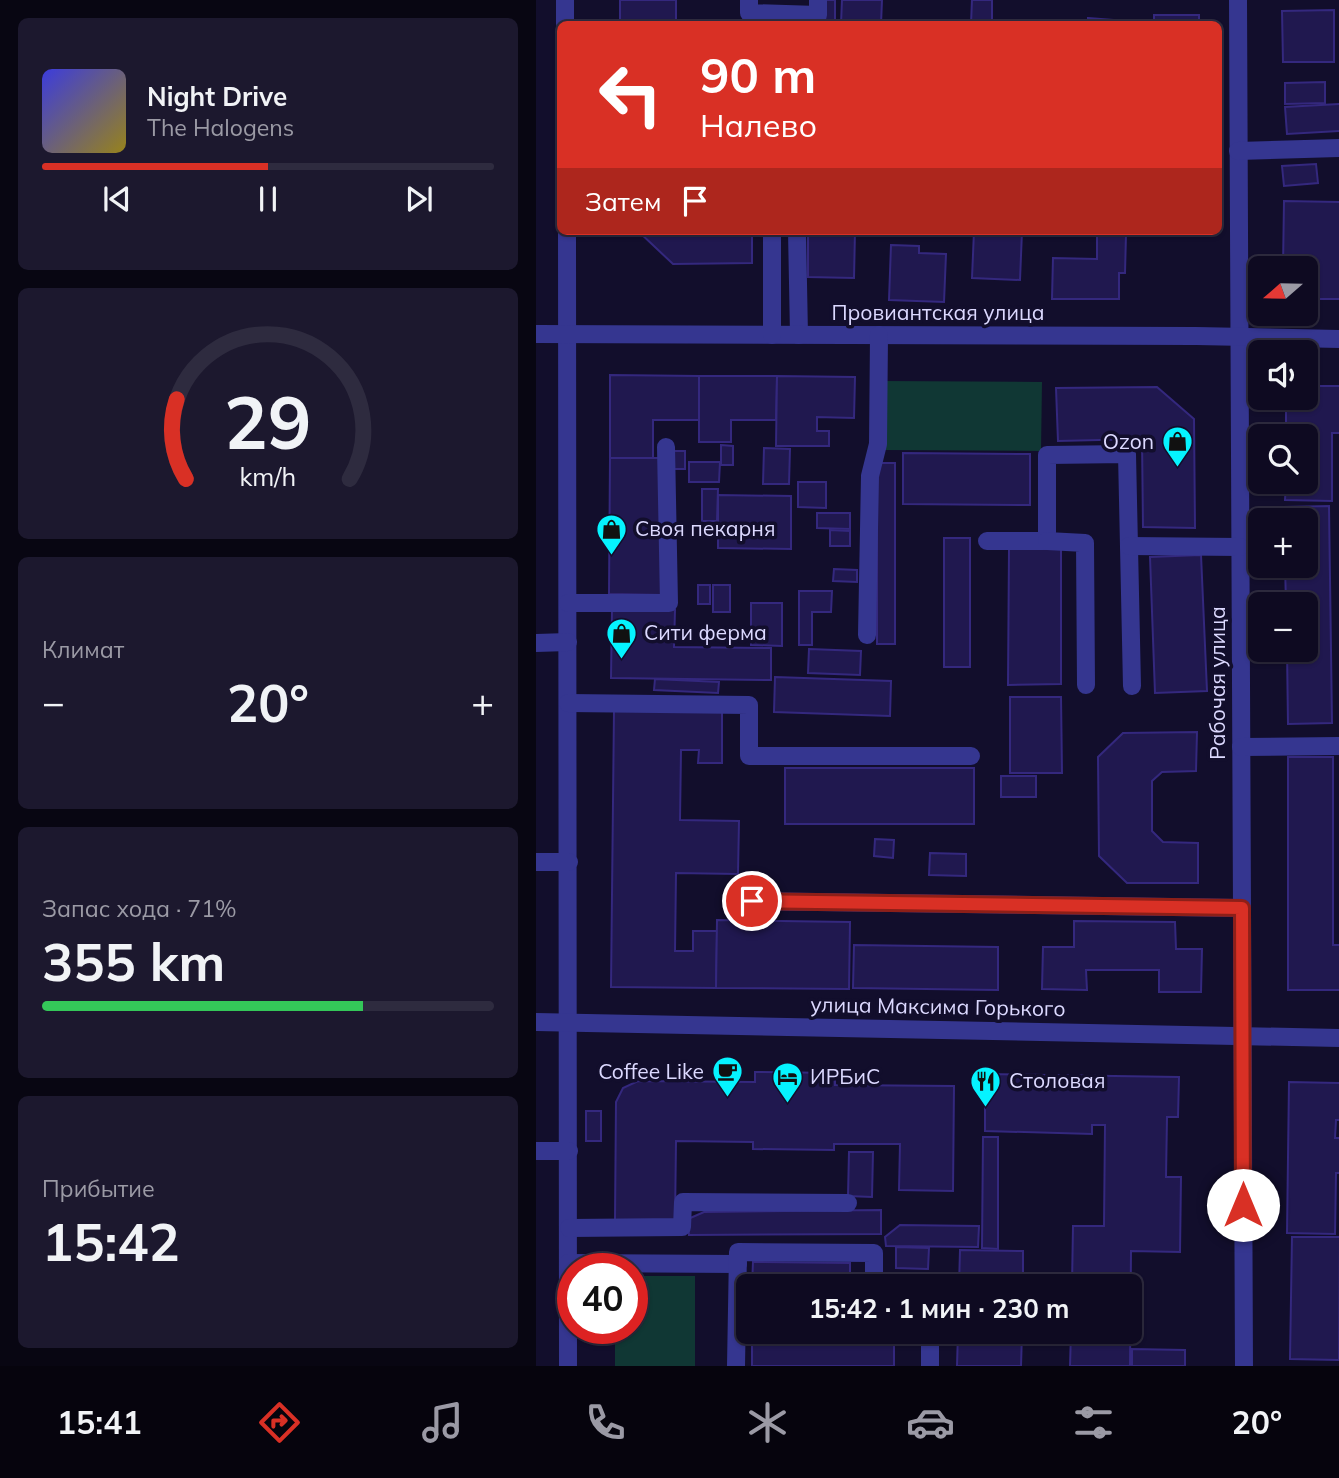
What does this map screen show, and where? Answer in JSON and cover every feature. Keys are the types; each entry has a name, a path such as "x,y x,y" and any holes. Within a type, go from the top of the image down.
{"street":[{"path":"565,0 565,21"},
{"path":"749,0 749,13 797,16 818,15 818,0"},
{"name":"Рабочая улица","path":"1238,0 1244,1366"},
{"path":"1238,151 1339,148"},
{"path":"567,235 568,1253"},
{"path":"772,235 772,335"},
{"path":"797,235 798,335"},
{"name":"Провиантская улица","path":"536,334 1339,339"},
{"path":"867,635 870,476 878,444 879,335"},
{"path":"568,603 669,603 666,447"},
{"path":"1048,541 1048,455 1127,454 1132,686"},
{"path":"987,541 1085,543 1086,685"},
{"path":"1129,546 1240,548"},
{"path":"536,643 568,642"},
{"path":"568,703 749,705 750,756 971,756"},
{"path":"1241,747 1339,746"},
{"path":"536,862 569,862"},
{"path":"752,901 1242,908"},
{"name":"улица Максима Горького","path":"536,1022 1339,1038"},
{"path":"536,1151 569,1151"},
{"path":"569,1228 682,1227 683,1202 848,1203"},
{"path":"736,1366 738,1252 874,1253 874,1274"},
{"path":"648,1263 738,1264"},
{"path":"568,1344 568,1366"},
{"path":"930,1344 930,1366"}],"green space":[{"path":"882,381 1042,382 1041,451 882,450"},
{"path":"648,1276 695,1276 695,1366 615,1366 615,1344 648,1344"}],"building":[{"path":"620,0 676,0 676,21 620,21"},
{"path":"821,0 835,0 835,20 820,20"},
{"path":"842,0 882,0 881,21 841,21"},
{"path":"972,0 992,0 992,21 971,21"},
{"path":"1334,10 1334,62 1283,62 1282,11"},
{"path":"1154,15 1199,15 1199,21 1154,21"},
{"path":"1088,18 1126,21 1088,21"},
{"path":"1325,82 1325,103 1285,104 1285,83"},
{"path":"1340,104 1340,131 1287,134 1285,107"},
{"path":"1316,164 1318,183 1284,186 1282,166"},
{"path":"1284,201 1340,202 1340,299 1318,299 1318,256 1283,256"},
{"path":"642,235 752,235 752,263 673,264"},
{"path":"808,235 855,235 854,278 808,277"},
{"path":"974,235 1022,235 1020,280 972,278"},
{"path":"1097,235 1126,235 1125,273 1119,273 1119,299 1052,299 1053,258 1097,259"},
{"path":"891,245 919,246 919,253 946,254 944,302 889,300"},
{"path":"610,375 699,376 699,420 653,420 653,458 610,458"},
{"path":"699,376 777,376 776,420 731,420 731,442 699,442"},
{"path":"777,376 855,377 854,418 817,417 817,431 829,431 829,446 776,446"},
{"path":"1318,386 1340,386 1340,433 1332,433 1332,501 1285,500 1285,494 1318,494 1318,424 1286,424 1286,410 1318,410"},
{"path":"1157,387 1194,419 1195,528 1143,527 1142,439 1058,441 1056,388"},
{"path":"721,445 733,446 733,465 721,465"},
{"path":"764,448 790,449 789,484 763,484"},
{"path":"673,451 685,451 685,469 673,469"},
{"path":"903,453 1030,454 1030,505 903,504"},
{"path":"610,458 662,458 662,595 609,594"},
{"path":"689,462 720,462 719,482 689,482"},
{"path":"877,463 895,463 895,644 877,644"},
{"path":"798,482 826,482 826,508 798,507"},
{"path":"702,489 718,489 717,521 702,521"},
{"path":"718,495 791,496 791,549 718,548"},
{"path":"1329,506 1332,723 1288,724 1287,662 1318,662 1318,592 1286,592 1285,578 1318,578 1318,508 1284,507"},
{"path":"817,513 850,513 850,529 817,528"},
{"path":"830,530 850,531 850,546 830,546"},
{"path":"944,538 970,538 970,667 944,667"},
{"path":"1009,549 1061,549 1061,684 1008,685"},
{"path":"1201,555 1207,691 1155,693 1150,557"},
{"path":"834,569 857,570 857,582 833,581"},
{"path":"698,585 710,585 710,604 698,604"},
{"path":"713,585 730,585 730,612 713,612"},
{"path":"799,591 832,591 831,612 812,612 812,645 799,645"},
{"path":"751,603 782,603 782,646 751,645"},
{"path":"612,609 675,610 674,647 771,648 771,680 611,678"},
{"path":"809,649 861,651 860,675 808,673"},
{"path":"775,677 891,681 890,716 774,712"},
{"path":"655,679 719,682 718,693 654,690"},
{"path":"1010,697 1061,697 1062,773 1010,773"},
{"path":"614,710 722,711 722,763 698,763 699,750 681,750 680,820 739,821 738,874 676,873 675,951 693,951 693,931 717,931 716,988 611,987"},
{"path":"1197,732 1196,771 1162,772 1152,781 1152,831 1163,842 1198,843 1198,883 1127,883 1099,856 1098,757 1123,733"},
{"path":"1288,757 1333,757 1333,945 1340,945 1340,990 1288,990"},
{"path":"785,768 974,768 974,824 785,824"},
{"path":"1001,776 1036,776 1036,797 1001,797"},
{"path":"875,839 894,840 893,858 874,856"},
{"path":"930,853 966,854 966,876 929,875"},
{"path":"717,920 850,922 849,989 716,988"},
{"path":"1074,921 1175,922 1176,949 1202,949 1201,992 1159,992 1159,970 1086,970 1087,990 1042,989 1043,947 1074,947"},
{"path":"854,945 998,947 998,990 853,988"},
{"path":"755,1072 835,1073 835,1085 954,1086 953,1191 899,1190 900,1144 834,1144 834,1150 753,1149 753,1142 676,1141 675,1220 615,1220 616,1102 623,1088 638,1081 755,1082"},
{"path":"985,1074 1179,1077 1178,1117 1167,1117 1166,1177 1181,1177 1180,1252 1131,1251 1131,1274 1072,1274 1073,1226 1104,1226 1105,1125 1092,1125 1092,1134 985,1131"},
{"path":"1289,1082 1340,1083 1340,1120 1336,1120 1335,1138 1340,1138 1340,1173 1336,1173 1335,1234 1287,1233"},
{"path":"586,1111 601,1111 601,1141 586,1141"},
{"path":"983,1137 998,1137 998,1249 982,1248"},
{"path":"849,1152 873,1152 872,1197 848,1196"},
{"path":"881,1210 881,1234 689,1235 688,1219 704,1212"},
{"path":"900,1225 979,1226 978,1247 886,1246 885,1237"},
{"path":"1292,1237 1340,1237 1339,1360 1290,1359"},
{"path":"896,1247 929,1248 928,1269 896,1268"},
{"path":"960,1250 1023,1251 1023,1274 959,1274"},
{"path":"753,1262 850,1263 850,1274 752,1274"},
{"path":"752,1344 894,1344 894,1366 752,1366"},
{"path":"958,1344 1022,1344 1021,1366 957,1366"},
{"path":"1071,1344 1130,1344 1130,1366 1070,1366"},
{"path":"1132,1349 1185,1350 1185,1366 1132,1366"}],"place":[{"name":"Ozon","path":"1177,469"},
{"name":"Своя пекарня","path":"612,556"},
{"name":"Сити ферма","path":"621,660"},
{"name":"Coffee Like","path":"727,1099"},
{"name":"ИРБиС","path":"787,1104"},
{"name":"Столовая","path":"986,1108"}],"route":[{"path":"752,901 1242,908 1243,1205"}]}
